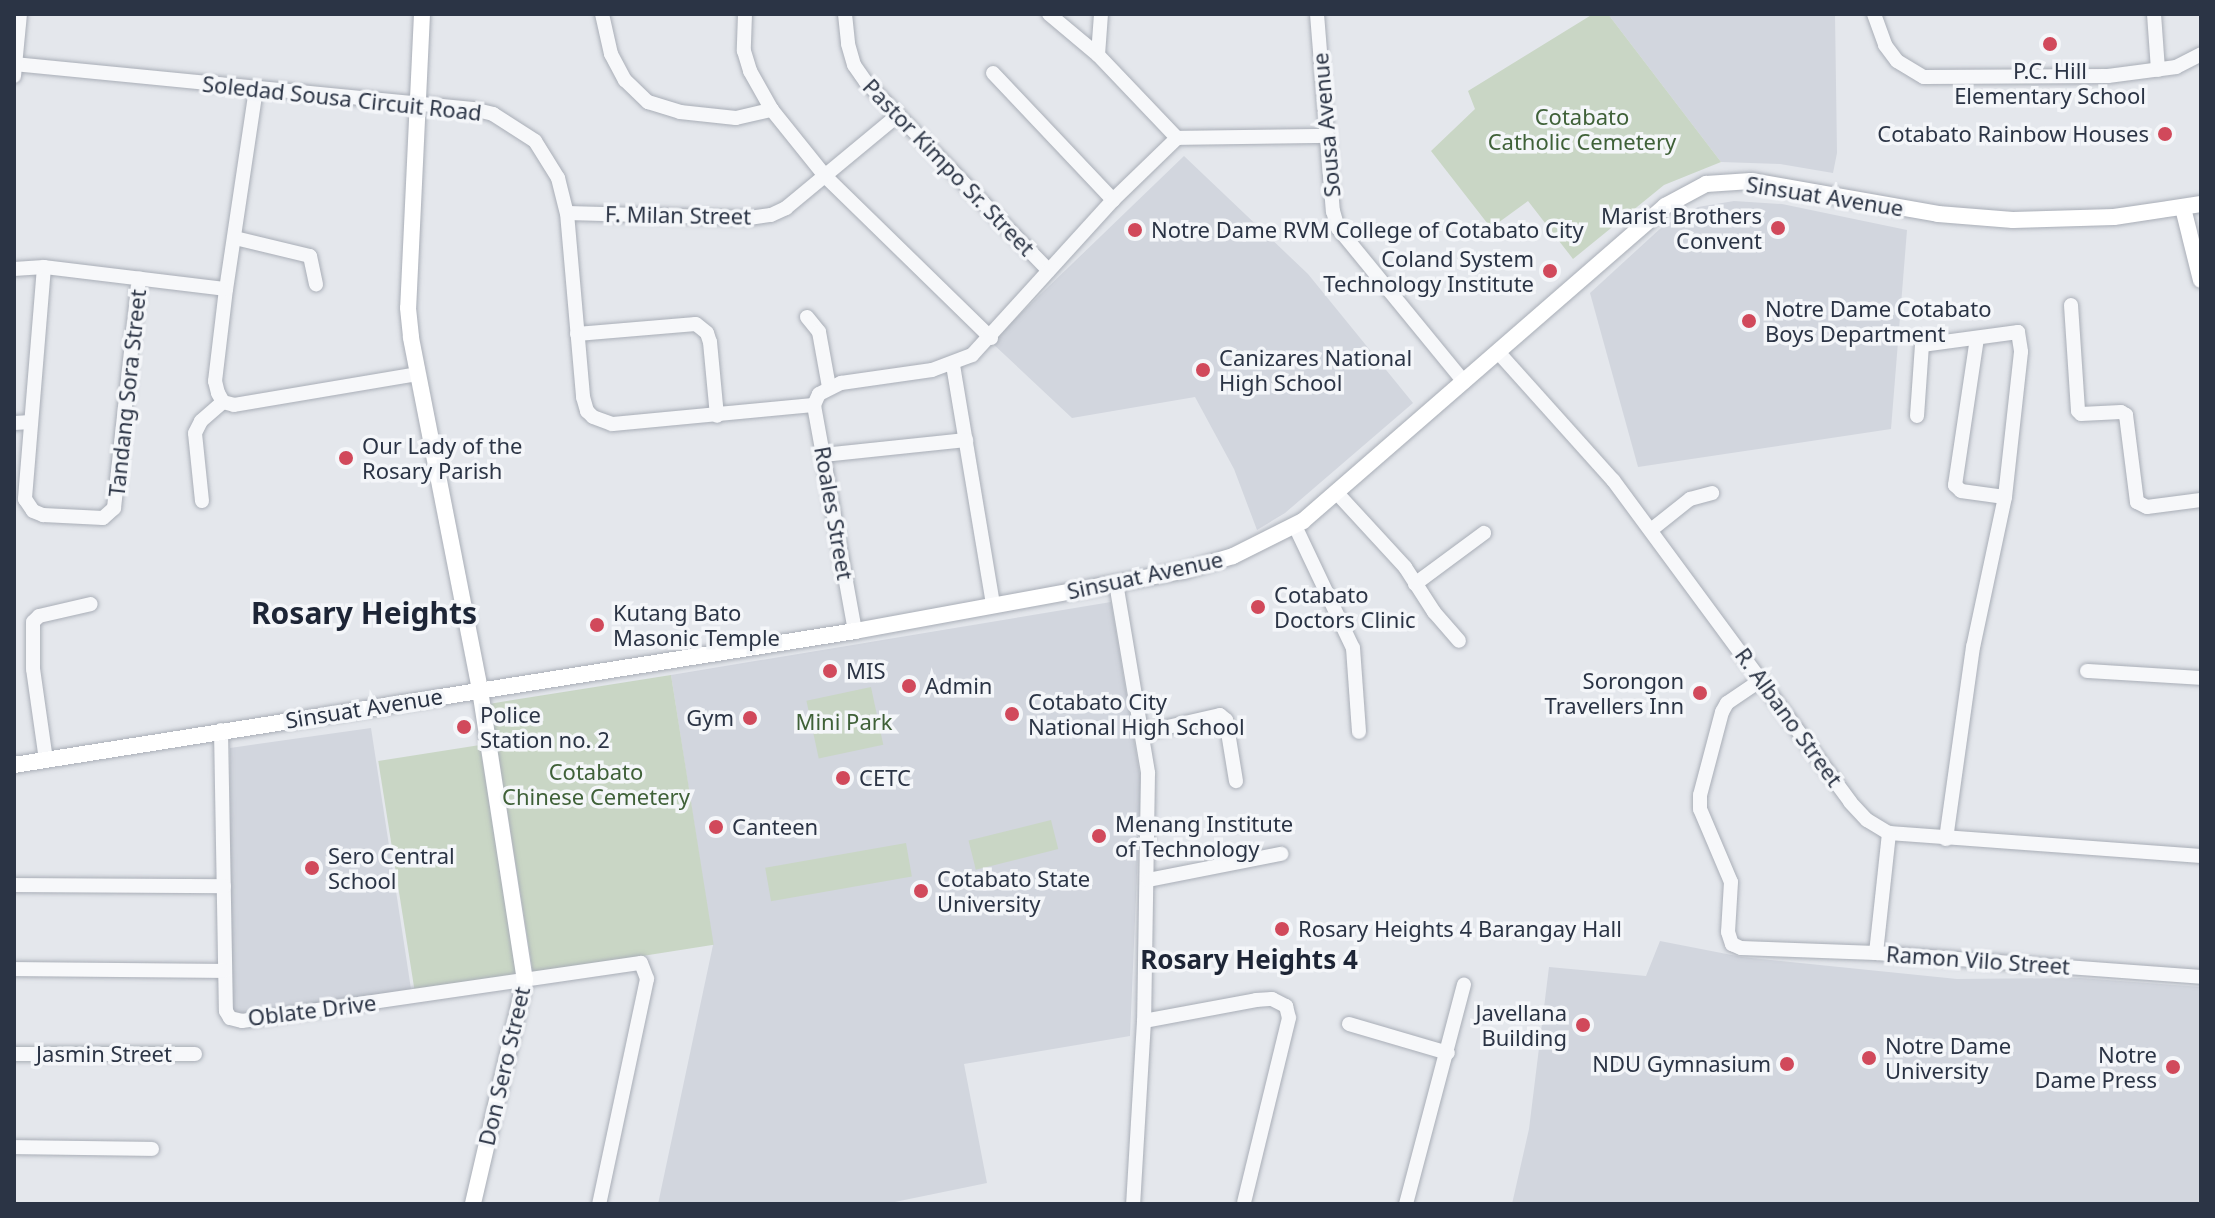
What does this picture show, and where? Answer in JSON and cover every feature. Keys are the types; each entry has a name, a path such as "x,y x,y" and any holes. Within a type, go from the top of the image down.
{"main road":[{"name":"Don Sero Street","path":"422,14 408,308 417,374 480,690 525,980 473,1204"},
{"name":"Sinsuat Avenue","path":"14,765 855,631 1183,571 1233,556 1295,526 1665,206 1706,184 1751,181 1938,214 2013,220 2114,217 2201,204"},
{"path":"2183,208 2201,280"}],"street":[{"path":"14,76 20,14"},
{"path":"602,14 611,54 625,80 648,102 680,112 736,118 772,110"},
{"path":"745,14 744,51 750,71 772,110 825,176 991,338"},
{"name":"Pastor Kimpo Sr. Street","path":"845,14 854,65 898,115 1048,270"},
{"path":"1049,14 1098,55 1177,138"},
{"path":"1098,55 1101,14"},
{"name":"Sousa Avenue","path":"1317,14 1333,211 1338,228 1464,382"},
{"path":"1874,14 1885,45 1897,61 1924,77 2065,78 2158,70 2186,64 2201,54"},
{"path":"2154,14 2158,70"},
{"name":"Soledad Sousa Circuit Road","path":"14,64 473,109 511,123 535,141 548,157 558,178 567,213 583,397 587,411 593,417 612,424 717,416 953,365"},
{"path":"993,73 1113,200"},
{"path":"223,402 215,381 256,89"},
{"name":"F. Milan Street","path":"567,213 760,217 786,208 898,115"},
{"path":"993,605 953,365 972,355 991,338 1113,200 1177,138 1327,136"},
{"path":"235,238 310,256 316,284"},
{"path":"14,269 44,267 226,289"},
{"path":"14,423 31,422 44,267"},
{"name":"Tandang Sora Street","path":"31,422 25,499 33,511 43,515 103,518 114,508 139,278"},
{"path":"2071,305 2078,411 2121,412 2126,415 2137,502 2147,507 2201,500"},
{"name":"Roales Street","path":"807,317 819,332 823,455 855,631"},
{"path":"577,334 691,324 703,328 710,342 717,416"},
{"path":"1917,416 1922,345 2013,330 2021,338 2005,497 1973,647 1946,839"},
{"path":"1977,338 1955,485 1961,491 2005,497"},
{"name":"R. Albano Street","path":"1498,352 1613,480 1850,802 1867,820 1889,833"},
{"path":"202,501 195,433 201,421 223,402 252,403 417,374"},
{"path":"823,455 966,440"},
{"path":"1336,492 1405,567 1434,612 1459,641"},
{"path":"1651,530 1680,505 1712,493"},
{"path":"1295,526 1353,648 1359,732"},
{"path":"1415,584 1484,533"},
{"path":"1116,583 1148,773 1144,1021 1133,1204"},
{"path":"46,760 33,669 33,622 39,616 91,604"},
{"path":"2087,671 2201,678"},
{"name":"Ramon Vilo Street","path":"1761,680 1727,703 1722,712 1700,795 1700,809 1731,882 1732,916 1728,932 1732,944 1741,948 1876,953 2201,977"},
{"path":"1141,733 1220,715 1226,720 1236,781"},
{"name":"Oblate Drive","path":"221,730 224,971 226,1011 230,1018 242,1021 525,980"},
{"path":"1876,953 1889,833 2201,856"},
{"path":"1148,880 1281,854"},
{"path":"14,885 224,886"},
{"path":"525,980 641,963 647,979 599,1204"},
{"path":"14,969 224,971"},
{"path":"1406,1204 1464,985"},
{"path":"1144,1021 1256,1000 1272,999 1286,1006 1289,1018 1244,1202"},
{"path":"1349,1024 1448,1053"},
{"name":"Jasmin Street","path":"14,1054 195,1054"},
{"path":"14,1147 152,1149"}],"shaded area":[{"path":"1608,14 1835,14 1837,153 1833,173 1780,164 1721,162"},
{"name":"Canizares National High School","path":"1184,156 1308,274 1413,403 1285,513 1257,530 1234,469 1195,397 1072,418 991,342"},
{"name":"Notre Dame Cotabato Boys Department","path":"1734,201 1782,204 1907,230 1891,429 1638,467 1590,293 1662,227 1698,207"},
{"name":"Cotabato State University","path":"1111,602 1141,782 1130,1036 964,1064 987,1183 885,1204 658,1204 713,945 671,675"},
{"name":"Sero Central School","path":"371,728 411,989 241,1017 231,1009 230,748"},
{"name":"Notre Dame University","path":"1660,941 1742,957 1957,979 2080,978 2201,987 2201,1204 1512,1204 1529,1129 1549,967 1646,976"}],"green space":[{"name":"Cotabato Catholic Cemetery","path":"1593,14 1608,14 1721,162 1664,185 1573,259 1528,201 1491,228 1431,151 1475,109 1468,91"},
{"name":"Cotabato Chinese Cemetery","path":"671,675 714,945 533,973 490,704"},
{"name":"Mini Park","path":"871,687 883,745 819,758 806,701"},
{"path":"480,745 517,977 415,993 378,761"},
{"path":"1051,820 1058,849 976,870 969,841"},
{"path":"906,843 912,876 771,901 765,868"}],"place":[{"name":"P.C. Hill Elementary School","path":"2050,44"},
{"name":"Cotabato Rainbow Houses","path":"2165,134"},
{"name":"Marist Brothers Convent","path":"1778,228"},
{"name":"Notre Dame RVM College of Cotabato City","path":"1135,230"},
{"name":"Coland System Technology Institute","path":"1550,271"},
{"name":"Notre Dame Cotabato Boys Department","path":"1749,321"},
{"name":"Canizares National High School","path":"1203,370"},
{"name":"Our Lady of the Rosary Parish","path":"346,458"},
{"name":"Cotabato Doctors Clinic","path":"1258,607"},
{"name":"Kutang Bato Masonic Temple","path":"597,625"},
{"name":"MIS","path":"830,671"},
{"name":"Admin","path":"909,686"},
{"name":"Sorongon Travellers Inn","path":"1700,693"},
{"name":"Cotabato City National High School","path":"1012,714"},
{"name":"Gym","path":"750,718"},
{"name":"Police Station no. 2","path":"464,727"},
{"name":"CETC","path":"843,778"},
{"name":"Canteen","path":"716,827"},
{"name":"Menang Institute of Technology","path":"1099,836"},
{"name":"Sero Central School","path":"312,868"},
{"name":"Cotabato State University","path":"921,891"},
{"name":"Rosary Heights 4 Barangay Hall","path":"1282,929"},
{"name":"Javellana Building","path":"1583,1025"},
{"name":"Notre Dame University","path":"1869,1058"},
{"name":"NDU Gymnasium","path":"1787,1064"},
{"name":"Notre Dame Press","path":"2173,1067"}],"district":[{"name":"Rosary Heights","path":"364,613"},
{"name":"Rosary Heights 4","path":"1249,960"}]}
